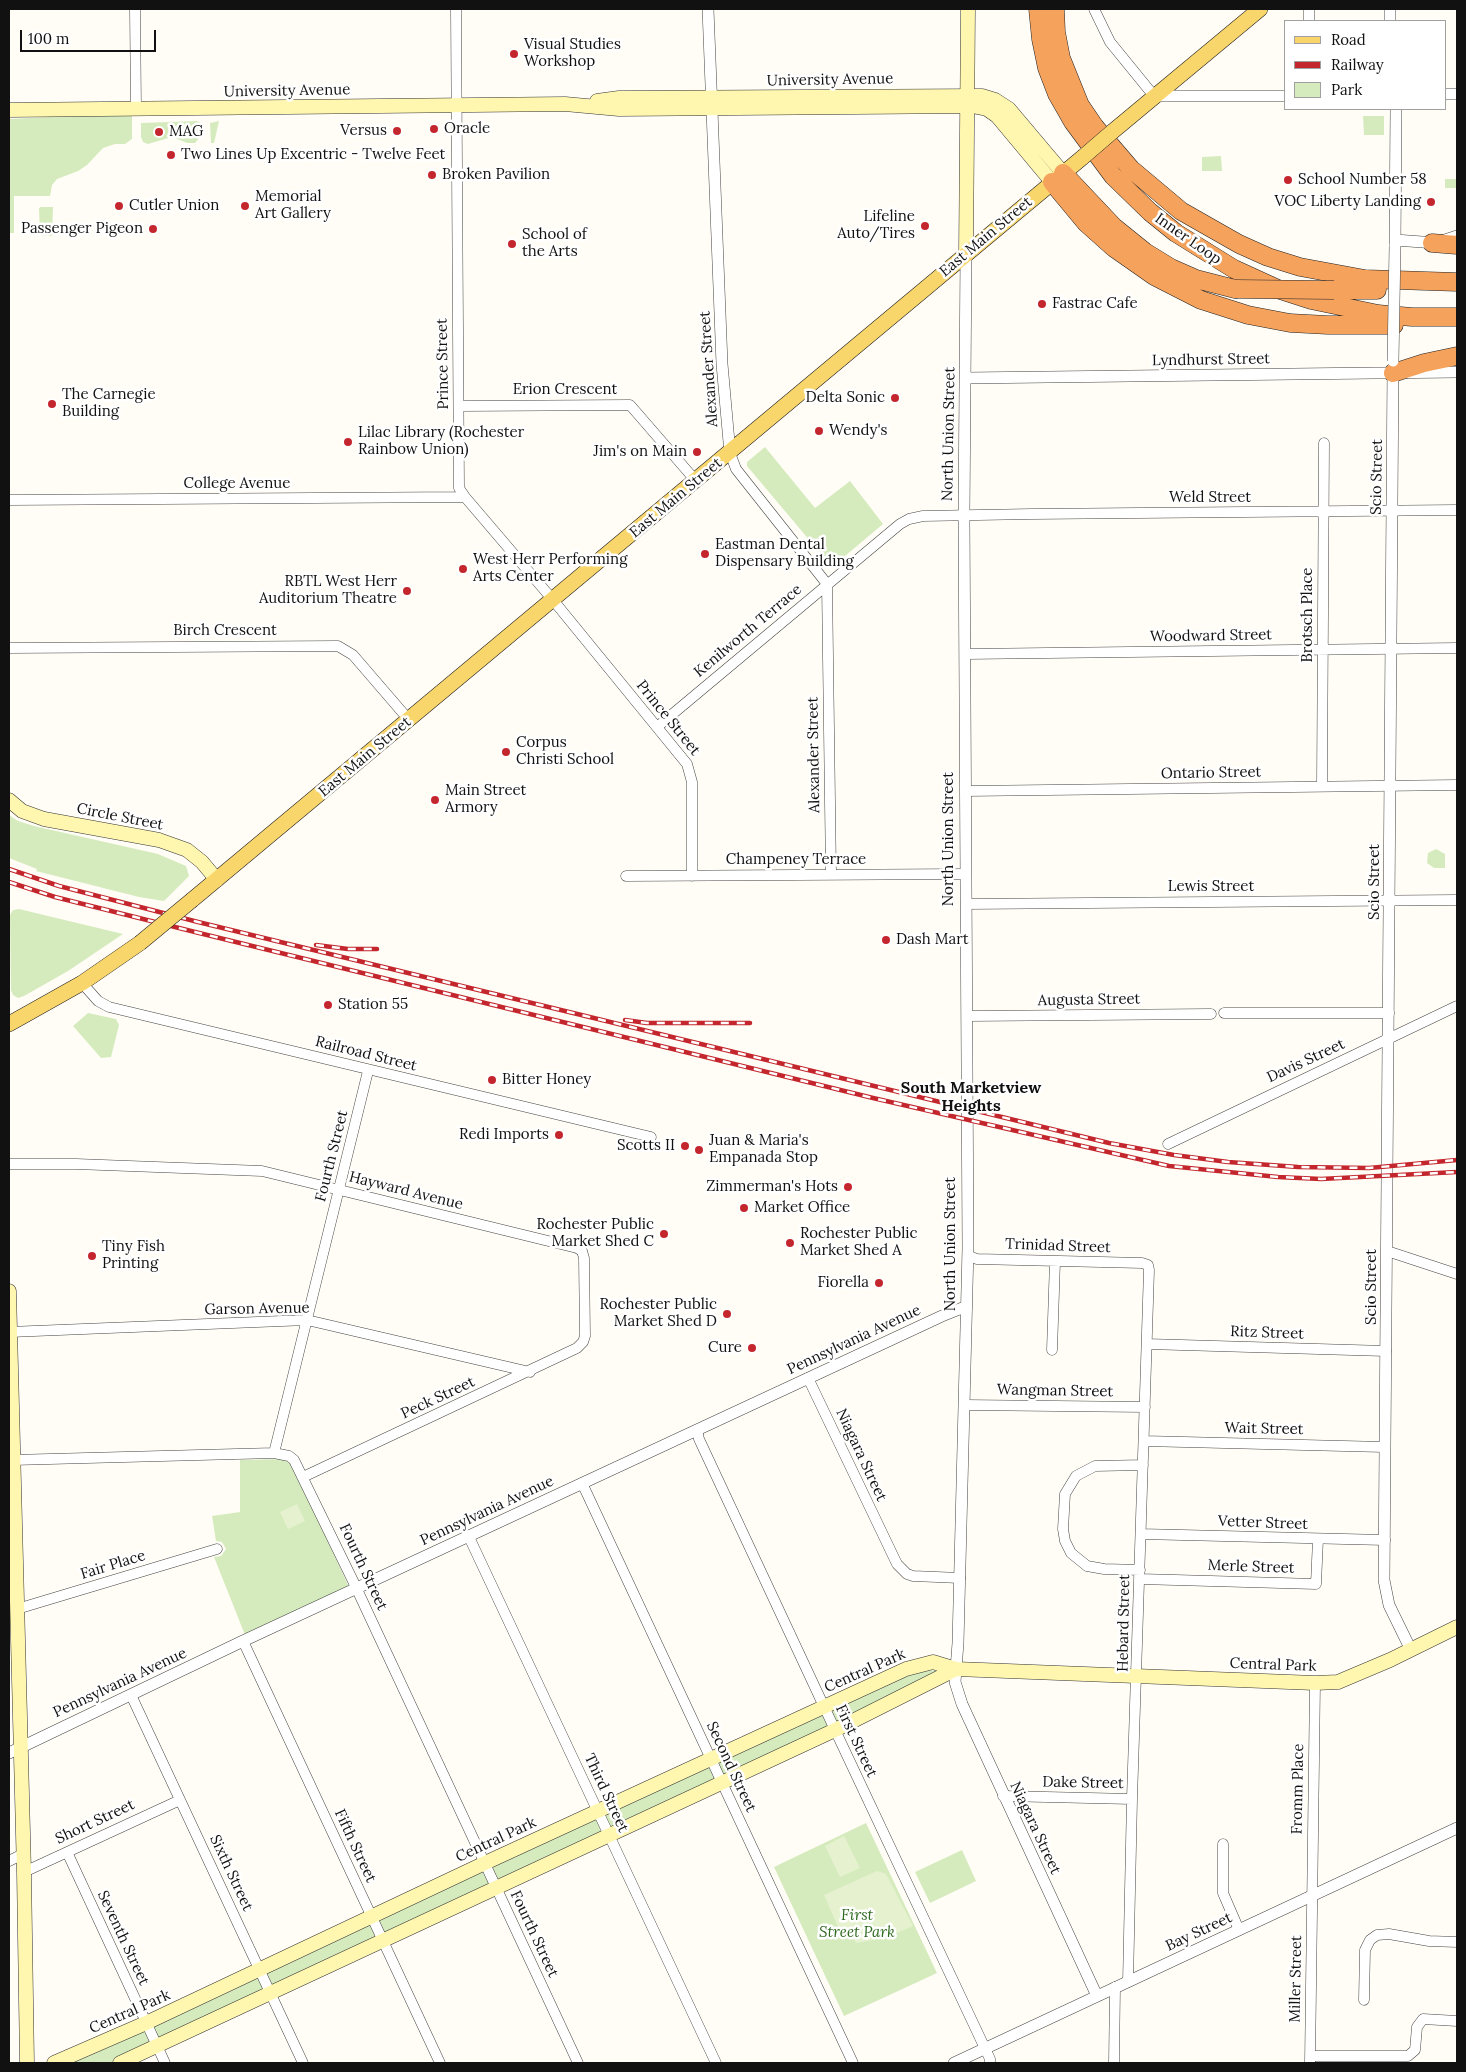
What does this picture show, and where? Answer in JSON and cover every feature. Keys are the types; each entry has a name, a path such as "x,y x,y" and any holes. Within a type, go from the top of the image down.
{"highway":[{"name":"Inner Loop","path":"1038,9 1041,39 1047,68 1057,94 1073,122 1113,176 1176,233 1234,269 1264,283 1311,300 1378,314 1412,317 1457,317"},
{"name":"Inner Loop","path":"1055,9 1056,32 1061,58 1072,90 1084,112 1108,144 1131,170 1181,211 1239,244 1268,257 1300,267 1332,275 1365,279 1457,282"},
{"path":"1058,178 1145,252 1171,268 1196,279 1235,289 1334,290 1457,286"},
{"path":"1058,178 1090,228 1120,253 1169,285 1214,305 1259,318 1309,324 1421,325 1457,323"},
{"path":"1432,243 1457,245"},
{"path":"1393,367 1457,356"}],"main road":[{"name":"North Union Street","path":"966,254 968,9"},
{"name":"East Main Street","path":"9,1024 82,983 140,943 730,453 1260,9"},
{"name":"University Avenue","path":"9,110 565,104 620,98 713,103 967,100 989,98 1004,105 1058,178"},
{"name":"Circle Street","path":"9,800 22,811 33,816 159,840 187,850 202,862 217,880"},
{"path":"9,1291 17,1609 13,1654 14,1750 24,1872 27,2063"},
{"name":"Central Park","path":"54,2063 146,2023 906,1668 924,1663 940,1664 956,1669 1315,1684 1348,1680 1457,1627"},
{"path":"120,2063 834,1730 956,1669"}],"street":[{"path":"135,9 136,109"},
{"name":"Prince Street","path":"456,9 459,488 684,759 691,775 692,876"},
{"name":"Alexander Street","path":"708,9 722,364 730,453 736,469 827,584 831,874"},
{"path":"1094,9 1110,42 1154,96 1284,96"},
{"name":"Scio Street","path":"1396,110 1384,1447 1385,1592 1389,1605 1411,1650"},
{"path":"1395,243 1432,243 1457,236"},
{"name":"North Union Street","path":"956,1669 968,1306 964,516 966,254"},
{"name":"Lyndhurst Street","path":"966,378 1393,367 1457,372"},
{"name":"Erion Crescent","path":"459,406 630,405 696,481"},
{"name":"Brotsch Place","path":"1322,786 1324,443"},
{"name":"College Avenue","path":"9,500 465,497"},
{"name":"Weld Street","path":"964,516 1457,510"},
{"name":"Kenilworth Terrace","path":"657,727 900,524 909,519 923,516 964,516"},
{"name":"Birch Crescent","path":"9,648 338,646 348,651 409,720"},
{"name":"Woodward Street","path":"966,654 1457,648"},
{"name":"Ontario Street","path":"966,791 1457,785"},
{"name":"Champeney Terrace","path":"626,876 966,874"},
{"name":"Lewis Street","path":"966,904 1457,900"},
{"name":"Railroad Street","path":"82,983 98,1000 109,1007 651,1138"},
{"name":"Davis Street","path":"1168,1144 1457,1006"},
{"path":"1224,1013 1389,1013"},
{"name":"Augusta Street","path":"968,1016 1211,1014"},
{"name":"Fourth Street","path":"368,1071 274,1453 289,1456 294,1460 304,1477 578,2063"},
{"name":"Hayward Avenue","path":"9,1164 256,1170 580,1249 584,1258 585,1336 583,1342"},
{"path":"1387,1251 1457,1274"},
{"name":"Trinidad Street","path":"968,1256 977,1259 1148,1265"},
{"path":"1052,1350 1055,1261"},
{"name":"Hebard Street","path":"1128,1982 1148,1265"},
{"name":"Pennsylvania Avenue","path":"14,1750 468,1536 942,1316 968,1306"},
{"name":"Garson Avenue","path":"9,1332 308,1320 530,1372"},
{"name":"Peck Street","path":"304,1477 530,1372 573,1351 583,1342"},
{"name":"Ritz Street","path":"1147,1344 1386,1351"},
{"name":"Niagara Street","path":"808,1378 896,1564 907,1574 913,1576 960,1578"},
{"name":"Wangman Street","path":"965,1405 1145,1407"},
{"name":"First Street","path":"697,1430 834,1730 990,2063"},
{"name":"Wait Street","path":"1144,1441 1384,1447"},
{"path":"12,1460 274,1453"},
{"path":"1140,1574 1088,1566 1071,1553 1065,1541 1063,1529 1065,1494 1076,1476 1095,1466 1143,1465"},
{"name":"Second Street","path":"582,1483 853,2063"},
{"name":"Vetter Street","path":"1141,1534 1385,1540"},
{"name":"Third Street","path":"468,1536 716,2063"},
{"name":"Merle Street","path":"1140,1574 1316,1584 1318,1539"},
{"name":"Fair Place","path":"17,1609 217,1549"},
{"name":"Fifth Street","path":"243,1641 440,2063"},
{"name":"Niagara Street","path":"956,1669 955,1682 957,1693 1096,1996"},
{"name":"Fromm Place","path":"1313,1895 1315,1684"},
{"name":"Sixth Street","path":"131,1695 303,2063"},
{"name":"Dake Street","path":"1003,1796 1132,1799"},
{"name":"Short Street","path":"24,1872 180,1800"},
{"name":"Bay Street","path":"954,2063 1457,1828"},
{"path":"1223,1844 1222,1893 1239,1930"},
{"name":"Seventh Street","path":"67,1852 165,2063"},
{"path":"9,1861 23,1854"},
{"name":"Miller Street","path":"1310,2060 1313,1895"},
{"path":"1364,2000 1363,1964 1365,1950 1370,1940 1377,1935 1389,1934 1430,1941 1457,1942"},
{"path":"1114,2063 1116,1988"},
{"path":"1310,2060 1408,2056 1415,2050 1418,2027 1423,2019 1457,2021"}],"green space":[{"path":"132,115 132,139 125,144 115,144 103,148 87,165 78,171 57,179 52,185 50,196 14,196 14,233 9,233 9,119"},
{"path":"1363,116 1384,116 1384,135 1364,135"},
{"path":"197,121 201,123 201,136 195,143 187,143 172,137 148,144 143,142 141,137 141,123"},
{"path":"219,121 214,143 211,143 210,123"},
{"path":"1221,156 1222,171 1202,171 1202,157"},
{"path":"1445,179 1457,179 1457,188 1445,188"},
{"path":"53,207 52,236 40,235 39,208"},
{"path":"765,447 815,508 850,481 883,524 832,567 747,466 747,462"},
{"path":"9,815 18,821 34,826 158,854 186,866 189,876 164,901 139,897 36,871 37,869 9,858"},
{"path":"1436,849 1445,854 1445,868 1434,868 1427,863 1428,853"},
{"path":"19,909 123,934 68,971 18,998 13,995 11,990 10,915 13,910"},
{"path":"88,1013 116,1019 119,1025 111,1057 101,1058 73,1026"},
{"path":"285,1459 292,1463 348,1585 347,1588 245,1635 214,1557 221,1556 226,1549 222,1542 216,1541 212,1516 240,1512 240,1460"},
{"path":"297,1504 305,1521 288,1529 280,1512"},
{"path":"927,1670 938,1671 937,1677 110,2063 69,2063 901,1675"},
{"name":"First Street Park","path":"866,1823 937,1973 844,2016 774,1867"},
{"path":"844,1836 860,1868 840,1877 825,1846"},
{"path":"962,1850 976,1881 930,1903 915,1872"},
{"path":"877,1871 886,1874 913,1926 888,1937 857,1943 839,1929 824,1895"}],"railway":[{"path":"9,869 59,886 198,922 1109,1143 1174,1155 1228,1162 1298,1167 1369,1168 1457,1160"},
{"path":"9,882 55,897 873,1098 1169,1166 1278,1177 1321,1179 1457,1172"},
{"path":"316,945 348,949 377,949"},
{"path":"625,1020 647,1023 750,1023"}],"place":[{"name":"Visual Studies Workshop","path":"514,54"},
{"name":"Oracle","path":"434,129"},
{"name":"Versus","path":"397,131"},
{"name":"MAG","path":"159,132"},
{"name":"Two Lines Up Excentric - Twelve Feet","path":"171,155"},
{"name":"Broken Pavilion","path":"432,175"},
{"name":"School Number 58","path":"1288,180"},
{"name":"VOC Liberty Landing","path":"1431,202"},
{"name":"Cutler Union","path":"119,206"},
{"name":"Memorial Art Gallery","path":"245,206"},
{"name":"Lifeline Auto/Tires","path":"925,226"},
{"name":"Passenger Pigeon","path":"153,229"},
{"name":"School of the Arts","path":"512,244"},
{"name":"Fastrac Cafe","path":"1042,304"},
{"name":"Delta Sonic","path":"895,398"},
{"name":"The Carnegie Building","path":"52,404"},
{"name":"Wendy's","path":"819,431"},
{"name":"Lilac Library (Rochester Rainbow Union)","path":"348,442"},
{"name":"Jim's on Main","path":"697,452"},
{"name":"Eastman Dental Dispensary Building","path":"705,554"},
{"name":"West Herr Performing Arts Center","path":"463,569"},
{"name":"RBTL West Herr Auditorium Theatre","path":"407,591"},
{"name":"Corpus Christi School","path":"506,752"},
{"name":"Main Street Armory","path":"435,800"},
{"name":"Dash Mart","path":"886,940"},
{"name":"Station 55","path":"328,1005"},
{"name":"Bitter Honey","path":"492,1080"},
{"name":"Redi Imports","path":"559,1135"},
{"name":"Scotts II","path":"685,1146"},
{"name":"Juan & Maria's Empanada Stop","path":"699,1150"},
{"name":"Zimmerman's Hots","path":"848,1187"},
{"name":"Market Office","path":"744,1208"},
{"name":"Rochester Public Market Shed C","path":"664,1234"},
{"name":"Rochester Public Market Shed A","path":"790,1243"},
{"name":"Tiny Fish Printing","path":"92,1256"},
{"name":"Fiorella","path":"879,1283"},
{"name":"Rochester Public Market Shed D","path":"727,1314"},
{"name":"Cure","path":"752,1348"}],"district":[{"name":"South Marketview Heights","path":"971,1097"}]}
